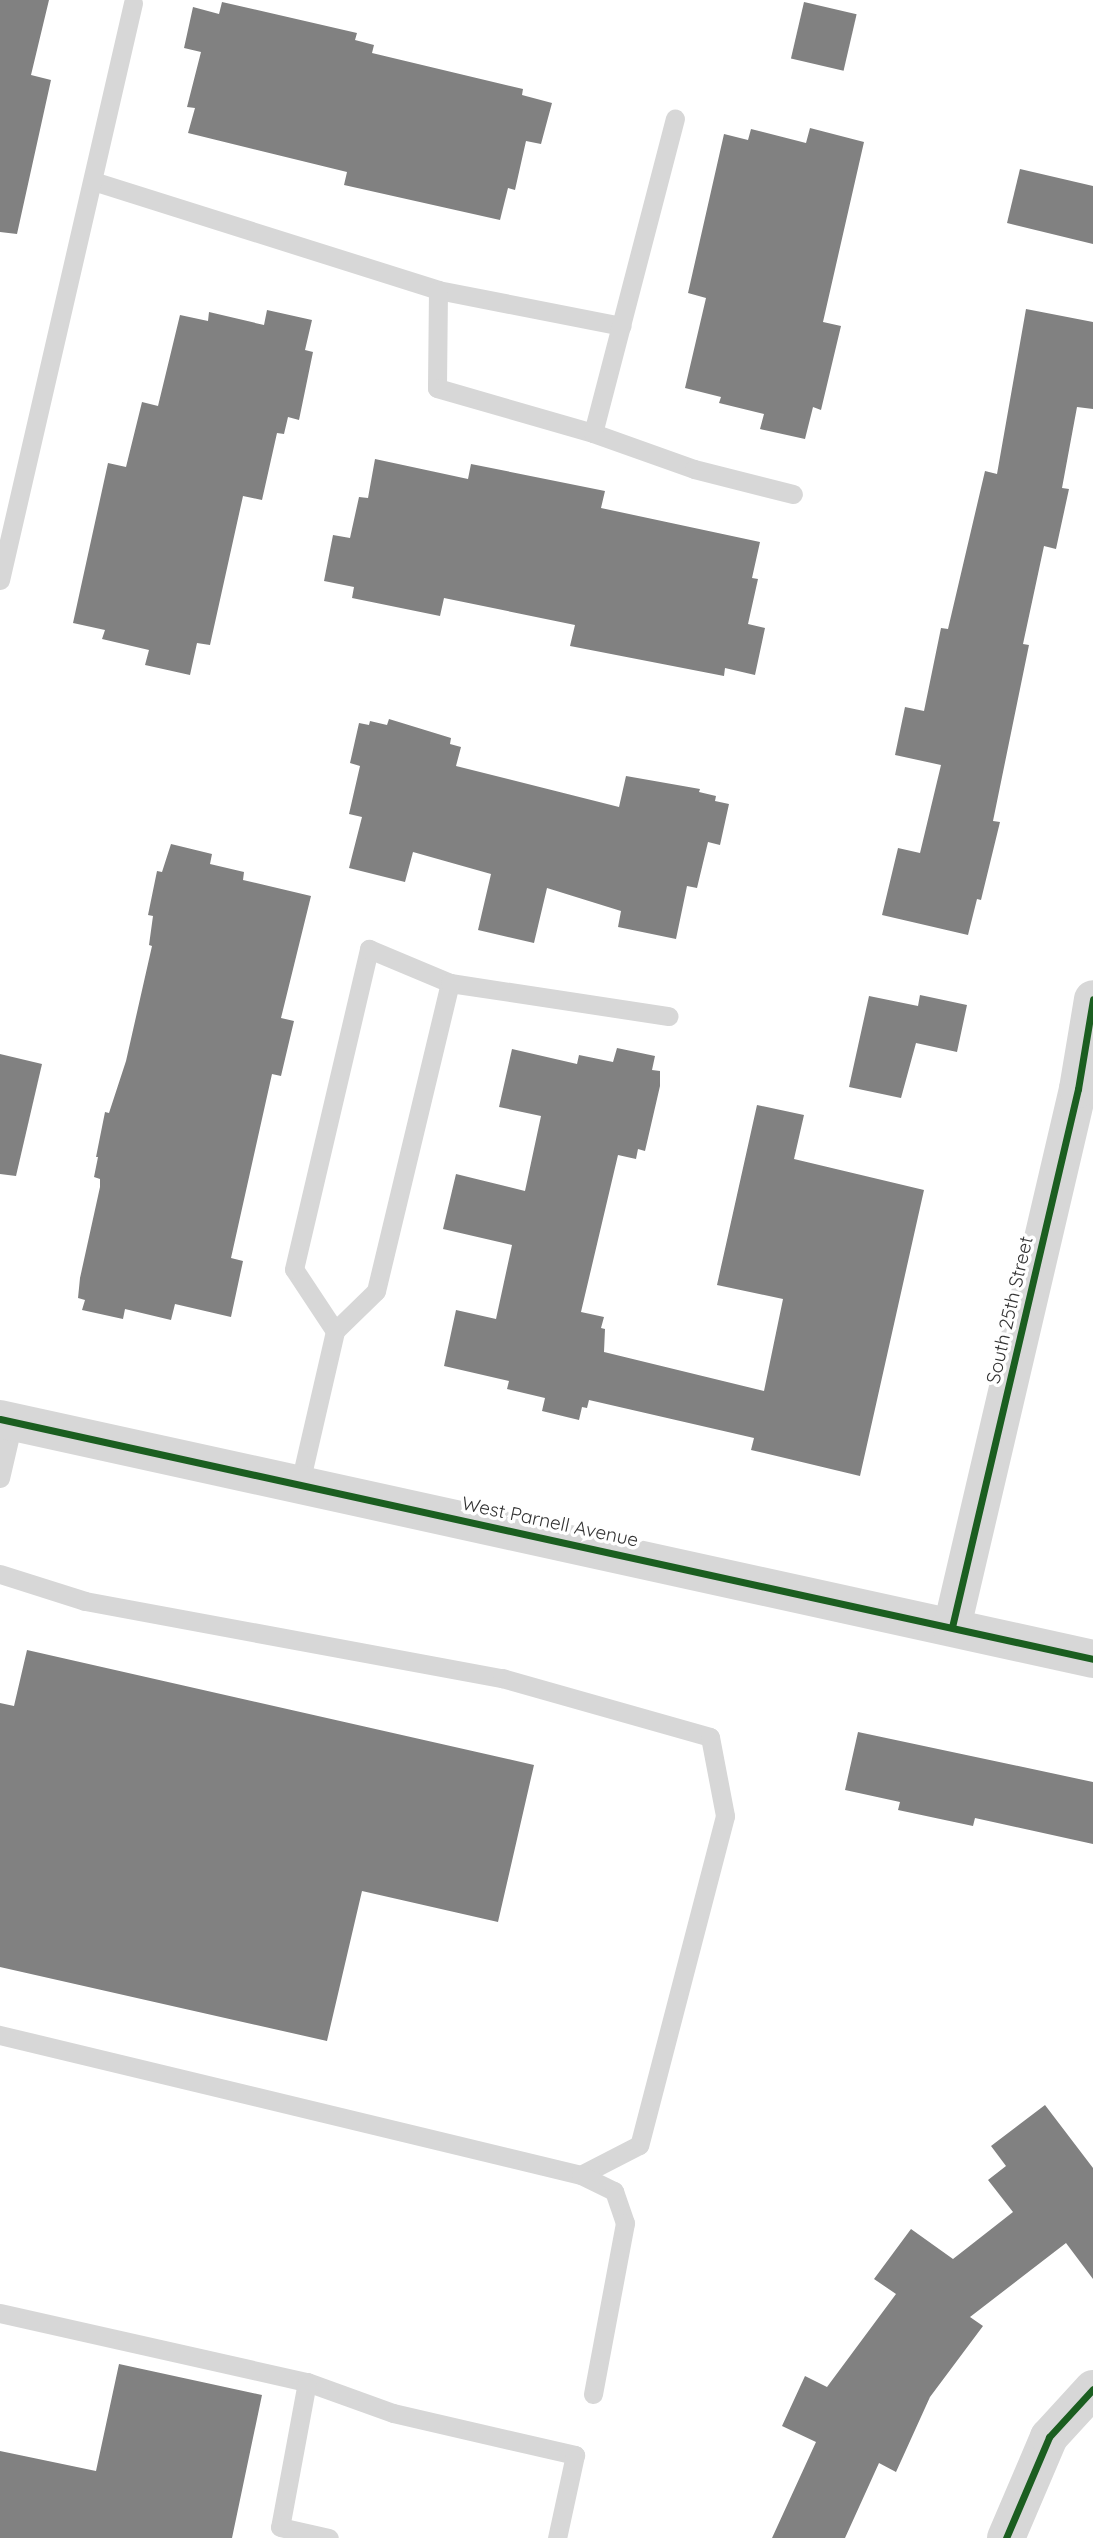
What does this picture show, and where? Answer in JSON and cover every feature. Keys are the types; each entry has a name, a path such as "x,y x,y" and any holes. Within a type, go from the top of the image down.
{"street":[{"name":"South 25th Street","path":"952,1627 1078,1089 1093,999"},
{"name":"West Parnell Avenue","path":"6,1421 300,1483 1093,1659"},
{"path":"1006,2538 1049,2437 1093,2389"}],"lane":[{"path":"0,580 133,3"},
{"path":"593,433 674,118"},
{"path":"93,181 438,290 621,326"},
{"path":"438,290 438,388 593,433 694,469 793,494"},
{"path":"335,1331 294,1269 369,949 450,983 669,1016"},
{"path":"300,1483 335,1331 376,1291 450,983"},
{"path":"0,1478 6,1421"},
{"path":"0,1574 85,1601 502,1678 710,1737 725,1816 639,2145 581,2175"},
{"path":"0,2035 581,2175 614,2191 625,2223 593,2394"},
{"path":"0,2313 307,2382 393,2413 575,2455 557,2538"},
{"path":"307,2382 280,2527 329,2538"}],"building":[{"path":"0,0 49,0 31,75 51,80 17,234 0,232"},
{"path":"222,2 357,33 355,40 374,45 372,53 523,89 522,95 552,103 541,144 526,141 515,190 508,188 500,220 344,185 347,172 188,133 195,108 187,107 201,52 184,48 193,7 219,14"},
{"path":"804,2 857,14 844,71 791,59"},
{"path":"810,128 864,142 823,322 841,326 821,410 813,407 805,439 760,429 764,414 719,403 721,397 685,388 706,298 688,293 724,134 748,140 751,129 806,143"},
{"path":"1020,169 1093,186 1093,244 1007,223"},
{"path":"1026,309 1093,322 1093,409 1077,407 1062,488 1069,489 1056,549 1044,546 1023,644 1029,645 993,821 1000,822 981,900 977,899 968,935 882,915 898,848 920,853 941,765 895,755 905,707 924,711 941,628 948,629 985,471 997,474"},
{"path":"267,310 312,320 305,350 313,352 299,420 288,417 284,434 277,433 262,500 243,496 210,645 197,643 190,675 145,665 149,650 102,639 105,630 73,623 108,463 126,467 142,402 158,406 180,315 208,321 209,312 264,325"},
{"path":"375,459 468,479 471,464 605,491 601,508 760,542 752,578 758,579 748,624 765,628 755,675 725,668 724,676 570,646 575,625 444,598 440,616 352,598 354,587 324,581 333,535 350,538 359,497 368,498"},
{"path":"389,719 451,738 450,744 461,747 456,766 619,807 626,776 700,789 699,792 716,796 715,801 729,804 720,845 708,842 697,888 687,886 676,939 618,927 621,911 547,888 534,943 478,930 491,874 413,852 405,882 349,868 362,817 349,814 360,766 350,763 359,723 369,725 370,721 387,725"},
{"path":"171,844 212,854 210,864 244,872 243,880 311,896 281,1018 294,1021 281,1076 272,1074 231,1258 243,1261 231,1317 175,1304 171,1320 125,1309 123,1319 82,1310 85,1300 78,1298 80,1278 100,1187 100,1179 94,1177 105,1112 109,1113 126,1061 152,946 149,945 153,916 148,915 157,871 162,872"},
{"path":"920,995 967,1005 957,1052 916,1043 901,1098 849,1087 869,996 918,1006"},
{"path":"617,1048 655,1056 652,1070 660,1071 660,1086 645,1151 638,1149 636,1159 618,1155 581,1312 604,1317 601,1328 605,1329 604,1352 764,1391 783,1299 717,1285 757,1105 804,1115 794,1159 924,1190 860,1476 751,1450 754,1438 589,1400 587,1408 582,1407 579,1420 542,1411 545,1398 507,1389 509,1381 444,1366 456,1310 496,1319 512,1245 443,1229 456,1174 525,1191 541,1116 499,1107 512,1049 577,1064 579,1055 613,1062"},
{"path":"0,1054 42,1064 16,1176 0,1174"},
{"path":"27,1650 534,1765 498,1922 362,1891 327,2041 0,1967 0,1703 14,1706"},
{"path":"858,1732 1093,1782 1093,1844 975,1818 973,1826 898,1810 900,1802 845,1790"},
{"path":"1045,2105 1093,2168 1093,2279 1066,2243 970,2317 983,2326 930,2397 896,2472 879,2463 845,2538 772,2538 816,2442 782,2426 805,2376 827,2387 896,2294 874,2279 911,2229 953,2259 1013,2212 988,2180 1006,2166 991,2146"},
{"path":"119,2364 262,2395 232,2538 0,2538 0,2451 96,2471"}],"cycle path":[{"path":"952,1627 1078,1089 1093,999"},
{"path":"0,1419 1093,1659"},
{"path":"1006,2538 1049,2437 1093,2389"}]}
